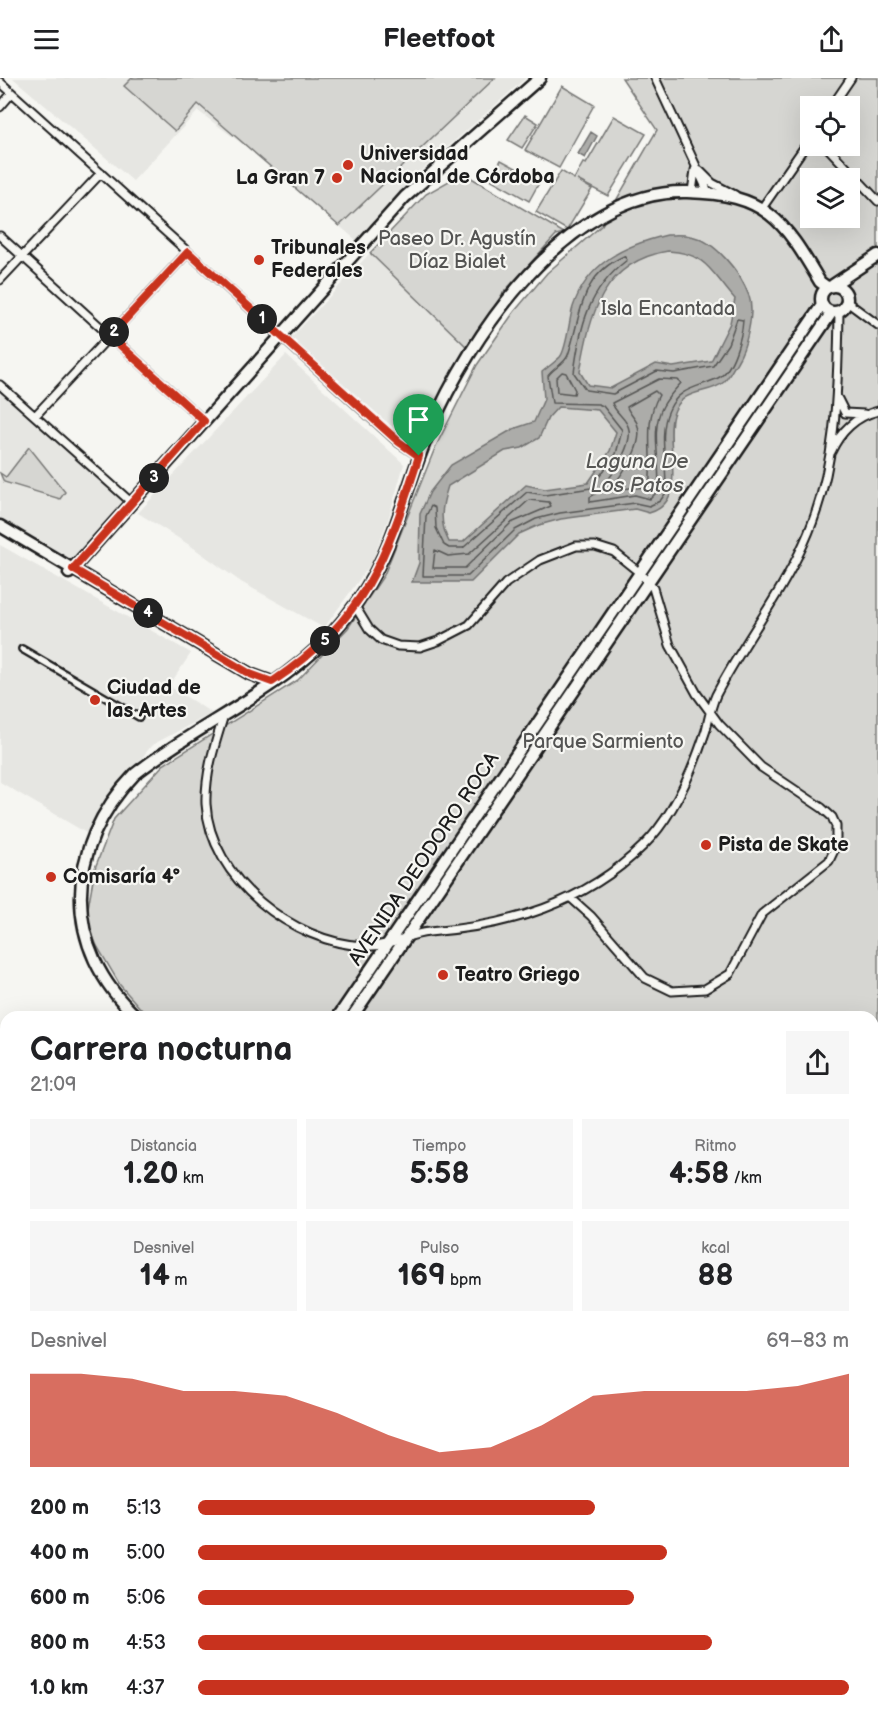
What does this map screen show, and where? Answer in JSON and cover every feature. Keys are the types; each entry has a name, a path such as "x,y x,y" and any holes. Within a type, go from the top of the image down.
{"main road":[{"path":"69,570 413,182 532,78"},
{"path":"278,334 414,188 540,78"},
{"path":"131,1011 110,988 96,965 86,939 81,901 86,855 105,811 135,774 303,660 355,606 382,562 393,537 419,456 455,378 516,291 537,267 592,221 624,203 661,193 692,192 743,199 762,208 792,236 820,282 846,297 856,269"},
{"path":"830,286 878,255"},
{"name":"AVENIDA DEODORO ROCA","path":"342,1011 822,305 820,297 830,286"},
{"name":"AVENIDA DEODORO ROCA","path":"356,1011 648,581 846,297"},
{"path":"822,305 836,312"},
{"path":"0,526 253,681 260,690"},
{"path":"0,532 250,674 272,682"}],"street":[{"path":"655,78 709,194"},
{"path":"839,96 851,78"},
{"path":"0,82 278,334 399,442 419,456"},
{"path":"0,106 12,93"},
{"path":"762,208 800,153"},
{"path":"835,156 878,201"},
{"path":"692,192 696,167"},
{"path":"696,167 712,183 743,199"},
{"path":"0,280 101,172"},
{"path":"0,237 202,419"},
{"path":"35,416 188,252"},
{"path":"846,297 878,324"},
{"path":"224,715 209,769 206,804 215,838 237,876 271,912 292,926 342,943 364,946 388,945 406,937 428,932 455,931 518,918 572,899 644,846 656,831 680,793 703,737 715,697 803,546 820,501 828,460 837,393 836,312"},
{"path":"0,385 131,502"},
{"path":"837,393 842,411 848,414 878,411"},
{"path":"828,460 840,436 864,414"},
{"path":"355,606 369,629 381,640 398,646 420,647 438,641 469,625 516,575 564,549 585,546 605,549 623,559 653,588 670,645 710,713 734,741 761,766 832,817 837,835 830,861 762,914 730,974 714,986 694,992 672,991 645,978 591,916 572,899"},
{"path":"22,649 139,717"}],"shaded area":[{"name":"La Gran 7","path":"13,78 526,78 415,176 357,241 256,154 198,111 133,181"},
{"path":"370,253 468,348 416,447 290,339"},
{"path":"286,355 404,464 389,517 372,562 324,628 241,582 191,546 138,513"},
{"path":"0,388 128,503 71,565 0,523"},
{"name":"Ciudad de las Artes","path":"0,545 191,653 169,686 212,713 152,745 107,802 88,834 0,782"}],"green space":[{"name":"La Gran 7","path":"132,78 495,78 339,226 198,104 175,131 124,86"},
{"name":"Parque Sarmiento","path":"622,78 878,78 878,1011 143,1011 120,985 97,946 86,919 95,868 114,819 163,765 298,680 348,628 384,575 435,448 477,365 514,312 547,273 602,225 657,130"},
{"path":"562,86 594,105 559,168 525,150"},
{"path":"525,115 538,123 522,148 508,140"},
{"path":"614,116 646,134 608,196 577,180 592,189 567,230 536,212 561,171 574,179 583,163 586,164"},
{"path":"501,160 540,181 529,201 490,179"},
{"name":"Paseo Dr. Agustín Díaz Bialet","path":"463,173 564,233 556,235 503,293 468,348 370,253 426,194"},
{"path":"29,447 65,492 60,499 4,482 0,473 6,477"}],"water":[{"path":"591,132 597,136 585,158 578,154"},
{"name":"Laguna De Los Patos","path":"667,235 684,235 709,244 726,259 740,277 751,303 746,339 728,378 718,386 683,400 673,415 671,442 673,472 669,497 661,507 649,513 635,509 561,519 539,525 519,534 471,582 412,582 419,563 420,514 430,492 451,465 513,429 534,422 544,399 542,372 562,353 579,292 598,268 610,258 651,239","holes":["668,251 700,260 714,272 735,299 730,323 711,361 673,367 656,364 611,388 588,385 580,372 589,331 603,294 614,279 628,267 646,257","558,407 598,410 616,432 610,451 588,483 545,489 526,485 463,542 449,542 442,515 448,486 505,451 522,448 539,438 548,418"]}],"place":[{"name":"Universidad Nacional de Córdoba","path":"348,165"},
{"name":"La Gran 7","path":"337,178"},
{"name":"Tribunales Federales","path":"259,260"},
{"name":"Ciudad de las Artes","path":"95,700"},
{"name":"Pista de Skate","path":"706,845"},
{"name":"Comisaría 4°","path":"51,877"},
{"name":"Teatro Griego","path":"443,975"}],"route":[{"path":"188,252 399,442 419,456 393,537 371,582 344,620 325,640 303,660 272,682 250,674 73,569 204,421 110,336 188,252"}],"park label":[{"name":"Isla Encantada","path":"668,309"}]}
